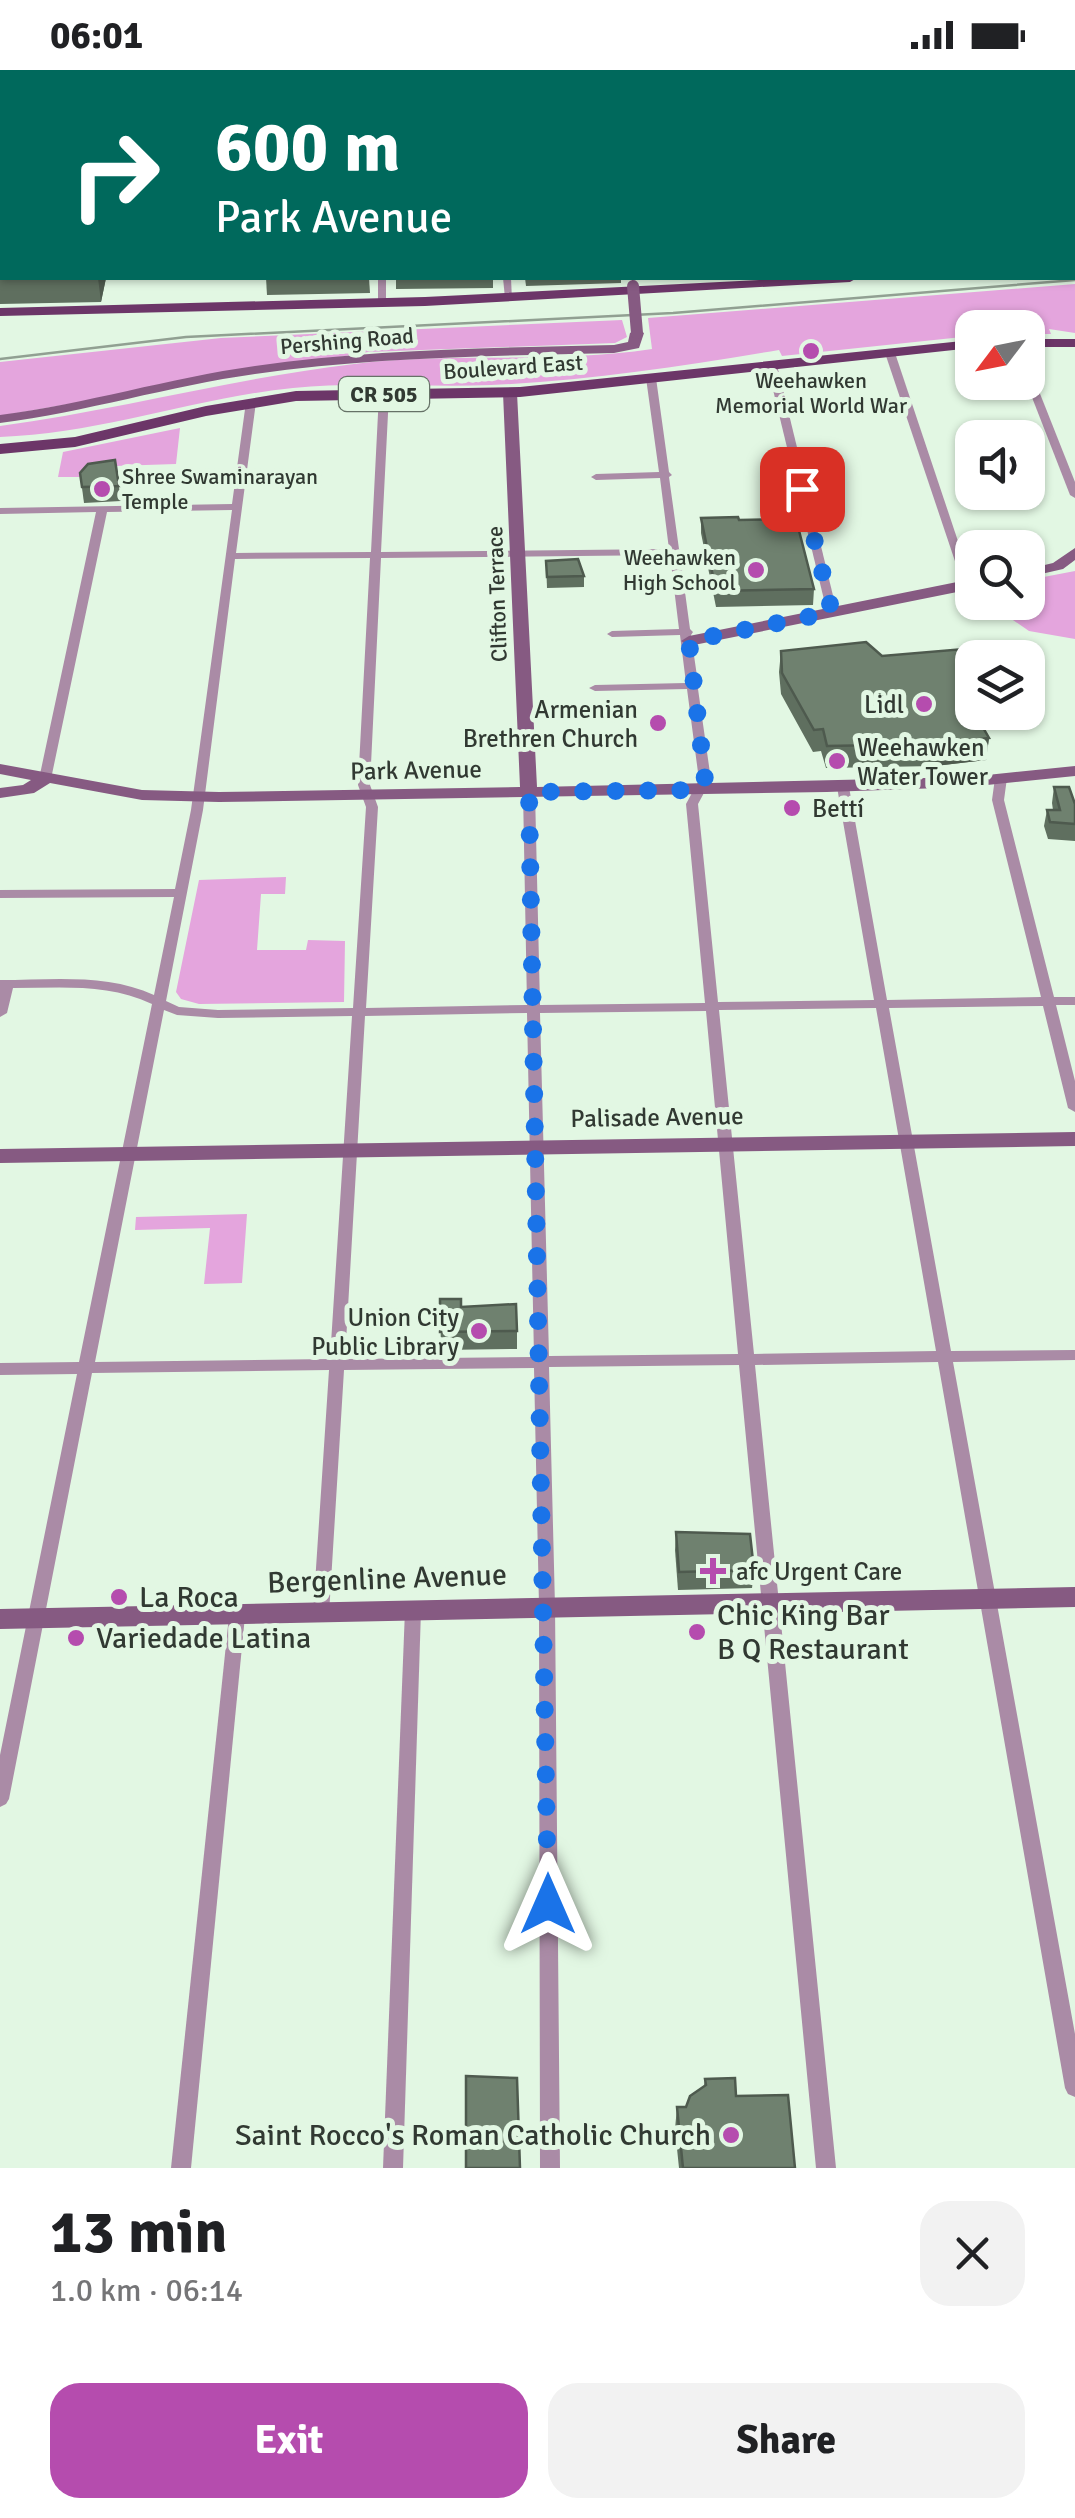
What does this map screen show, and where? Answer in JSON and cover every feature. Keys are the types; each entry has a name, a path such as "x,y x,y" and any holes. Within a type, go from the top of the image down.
{"main road":[{"path":"0,312 382,304 798,280"},
{"path":"1045,343 1075,344"},
{"name":"Boulevard East","path":"0,449 75,442 251,402 384,394 510,393 955,346"}],"street":[{"path":"382,280 382,304"},
{"path":"508,280 508,298"},
{"name":"Pershing Road","path":"0,419 70,410 253,370 357,357 614,349 634,344 637,333 632,282"},
{"path":"890,353 955,541"},
{"path":"772,365 832,612"},
{"path":"651,378 678,552 705,780 692,804 826,2168"},
{"name":"Clifton Terrace","path":"510,393 529,792"},
{"path":"321,1614 372,808 364,785 384,394"},
{"path":"1037,400 1075,495"},
{"path":"0,1799 182,893 199,797 251,402"},
{"path":"596,477 667,475"},
{"path":"0,511 237,507"},
{"path":"0,793 34,787 45,779 102,510"},
{"path":"230,556 678,552"},
{"path":"1045,569 1058,566 1075,553"},
{"path":"612,634 689,637 955,587"},
{"path":"595,688 695,686"},
{"name":"Park Avenue","path":"0,770 142,795 199,797 843,787 1075,771"},
{"path":"1001,778 998,800 1075,1108"},
{"path":"843,787 1075,2088"},
{"path":"529,792 547,1606 550,2168"},
{"path":"0,894 182,893"},
{"path":"0,1013 4,984 97,984 178,1012 218,1014 1075,1001"},
{"name":"Palisade Avenue","path":"0,1156 1075,1139"},
{"path":"0,1369 335,1368 1075,1355"},
{"name":"Bergenline Avenue","path":"0,1619 1075,1597"},
{"path":"393,2168 413,1610"},
{"path":"181,2168 237,1616"}],"shaded area":[{"path":"1075,284 1075,333 1049,329 1051,334 1045,334 1045,310 955,310 955,338 782,356 779,350 563,380 293,388 111,423 0,437 0,426 354,364 578,356 652,349 648,318"},
{"path":"622,320 627,337 615,343 368,352 0,416 0,362 221,338"},
{"path":"180,428 176,464 85,467 82,477 58,477 63,452"},
{"path":"1075,571 1075,639 1029,631 1013,620 1045,620 1045,577"},
{"path":"286,877 285,894 261,894 257,950 306,950 308,940 345,941 344,1002 199,1004 181,999 176,992 199,880"},
{"path":"247,1214 242,1283 204,1284 210,1228 135,1230 136,1217"}],"building":[{"path":"115,460 119,486 82,487 80,473 88,464"},
{"name":"Weehawken High School","path":"701,518 796,519 814,589 716,591"},
{"path":"578,559 584,576 547,577 546,561"},
{"path":"866,642 882,656 955,650 955,730 984,730 989,738 937,744 827,746 823,729 814,730 782,673 781,651"},
{"path":"1054,787 1069,787 1075,804 1075,824 1050,822 1047,810 1060,810"},
{"path":"440,1299 461,1299 461,1307 516,1304 517,1331 440,1332"},
{"path":"676,1532 750,1534 754,1570 679,1572"},
{"path":"466,2076 517,2078 520,2168 466,2168"},
{"name":"Saint Rocco's Roman Catholic Church","path":"735,2078 736,2096 788,2095 795,2168 683,2168 677,2107 686,2107 690,2096 706,2085 705,2079"}],"tram line":[{"path":"0,359 186,337 673,313 1075,280"}],"place":[{"name":"Weehawken Memorial World War","path":"811,351"},
{"name":"Shree Swaminarayan Temple","path":"102,489"},
{"name":"Weehawken High School","path":"756,570"},
{"name":"Lidl","path":"924,704"},
{"name":"Armenian Brethren Church","path":"658,723"},
{"name":"Weehawken Water Tower","path":"837,761"},
{"name":"Bettí","path":"792,808"},
{"name":"Union City Public Library","path":"479,1331"},
{"name":"afc Urgent Care","path":"713,1571"},
{"name":"La Roca","path":"119,1597"},
{"name":"Chic King Bar B Q Restaurant","path":"697,1632"},
{"name":"Variedade Latina","path":"76,1638"},
{"name":"Saint Rocco's Roman Catholic Church","path":"731,2135"}],"route":[{"path":"548,1904 547,1606 529,792 698,790 705,780 689,641 832,612 802,489"}]}
